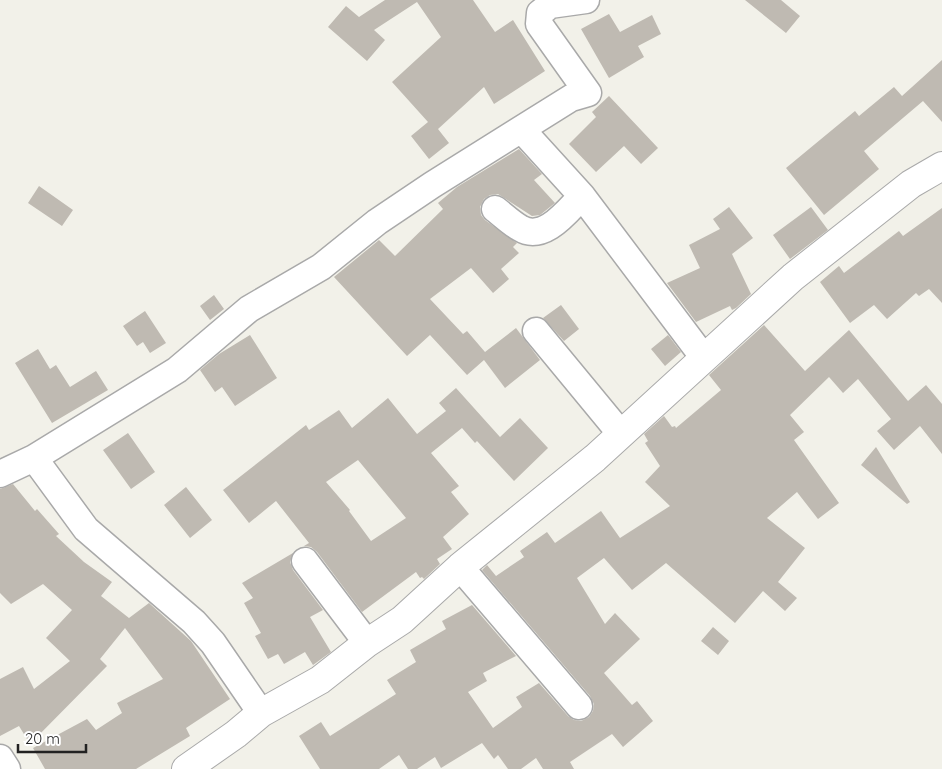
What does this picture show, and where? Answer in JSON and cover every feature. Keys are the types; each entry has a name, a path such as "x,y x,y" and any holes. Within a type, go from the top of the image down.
{"street":[{"path":"0,474 34,458 177,370 249,309 321,267 377,222 494,144 522,130 571,98 588,94 540,24 540,13 550,5 570,0"},
{"path":"522,130 582,196 704,358"},
{"path":"186,769 236,734 261,713 320,680 367,642 402,620 460,567 587,464 793,277 911,184 942,166"},
{"path":"494,209 521,230 541,231 556,223 582,196"},
{"path":"536,331 621,434"},
{"path":"34,458 73,515 86,530 194,622 213,643 261,713"},
{"path":"305,561 367,642"},
{"path":"460,567 579,706"},
{"path":"0,758 7,769"}],"building":[{"path":"385,0 473,0 495,32 513,20 545,71 494,104 484,87 438,129 449,143 429,159 411,136 428,122 392,82 441,37 417,2 374,30 385,40 367,61 328,27 346,6 359,17"},
{"path":"745,0 781,0 800,16 786,33"},
{"path":"609,14 620,32 652,15 661,34 638,46 644,57 609,78 581,29"},
{"path":"942,60 942,122 923,101 864,151 879,169 824,215 786,168 855,111 859,116 894,87 902,96"},
{"path":"609,96 658,148 641,164 624,146 596,172 569,144 596,117 592,112"},
{"path":"519,149 542,174 534,180 555,203 540,215 532,216 498,194 490,195 484,199 480,207 481,215 517,243 513,247 519,253 501,269 509,279 493,293 471,268 430,299 463,334 467,331 485,352 516,328 540,360 505,388 484,360 467,375 430,335 407,356 334,277 379,240 395,256 443,209 438,203 457,187"},
{"path":"39,186 73,210 62,226 28,203"},
{"path":"729,207 753,238 732,254 751,294 736,308 732,310 730,306 696,322 667,283 700,268 689,245 720,229 713,219"},
{"path":"811,207 828,230 790,259 773,235"},
{"path":"942,208 942,303 929,289 919,296 916,293 887,319 874,305 850,323 820,282 839,266 844,273 899,231 903,236"},
{"path":"214,295 224,309 210,320 200,306"},
{"path":"561,305 579,329 564,341 543,318"},
{"path":"145,311 166,343 150,353 143,342 137,346 123,326"},
{"path":"764,325 805,371 849,330 908,401 926,385 942,404 942,454 920,426 894,450 877,431 891,419 858,379 843,393 829,377 790,415 804,432 794,440 839,503 818,519 797,492 767,518 805,548 778,582 797,598 785,611 763,591 735,623 666,563 632,590 604,558 577,578 605,624 615,613 640,639 604,673 632,705 637,701 653,721 623,747 612,734 570,762 574,769 543,769 536,758 521,769 508,769 498,755 494,759 482,743 441,768 435,757 417,769 408,769 399,755 379,769 320,769 299,736 321,722 330,736 396,694 387,680 416,662 410,650 446,629 442,621 472,605 516,656 483,673 487,681 468,692 493,728 522,707 516,697 539,683 568,716 574,720 581,721 589,717 593,711 594,704 590,696 482,570 487,565 496,576 524,557 520,551 547,532 555,543 601,511 620,538 670,506 645,482 660,466 645,443 648,441 644,434 664,416 672,427 675,426 676,428 721,390 709,375"},
{"path":"250,335 277,378 235,406 222,387 215,392 200,370 219,354"},
{"path":"668,335 681,352 665,366 651,349"},
{"path":"38,349 50,369 56,365 70,387 96,371 108,390 52,423 15,363"},
{"path":"456,388 500,437 520,418 548,448 514,481 477,441 475,443 462,428 431,453 459,486 451,492 469,514 443,537 452,549 437,559 440,564 424,579 420,578 416,572 362,612 317,552 311,547 304,546 309,543 276,501 249,523 223,490 306,425 309,430 339,410 352,428 388,398 417,434 446,411 439,403","holes":["358,460 406,518 371,541 350,510 326,482"]},
{"path":"128,433 155,472 131,489 103,450"},
{"path":"876,447 910,502 907,504 861,465"},
{"path":"13,484 35,511 37,509 59,534 56,536 84,562 112,582 101,596 129,618 149,603 191,641 230,699 186,728 190,736 136,769 45,769 33,748 87,719 96,730 122,713 117,703 163,679 125,628 100,659 107,666 30,744 19,726 0,736 0,679 23,667 34,689 70,661 46,638 72,610 43,584 11,604 0,593 0,489"},
{"path":"186,487 212,520 190,538 164,505"},
{"path":"293,553 290,562 293,570 323,610 310,617 331,652 313,665 305,652 284,664 278,654 268,659 255,636 261,633 244,603 253,598 242,583"},
{"path":"713,627 729,641 718,655 701,641"}]}
